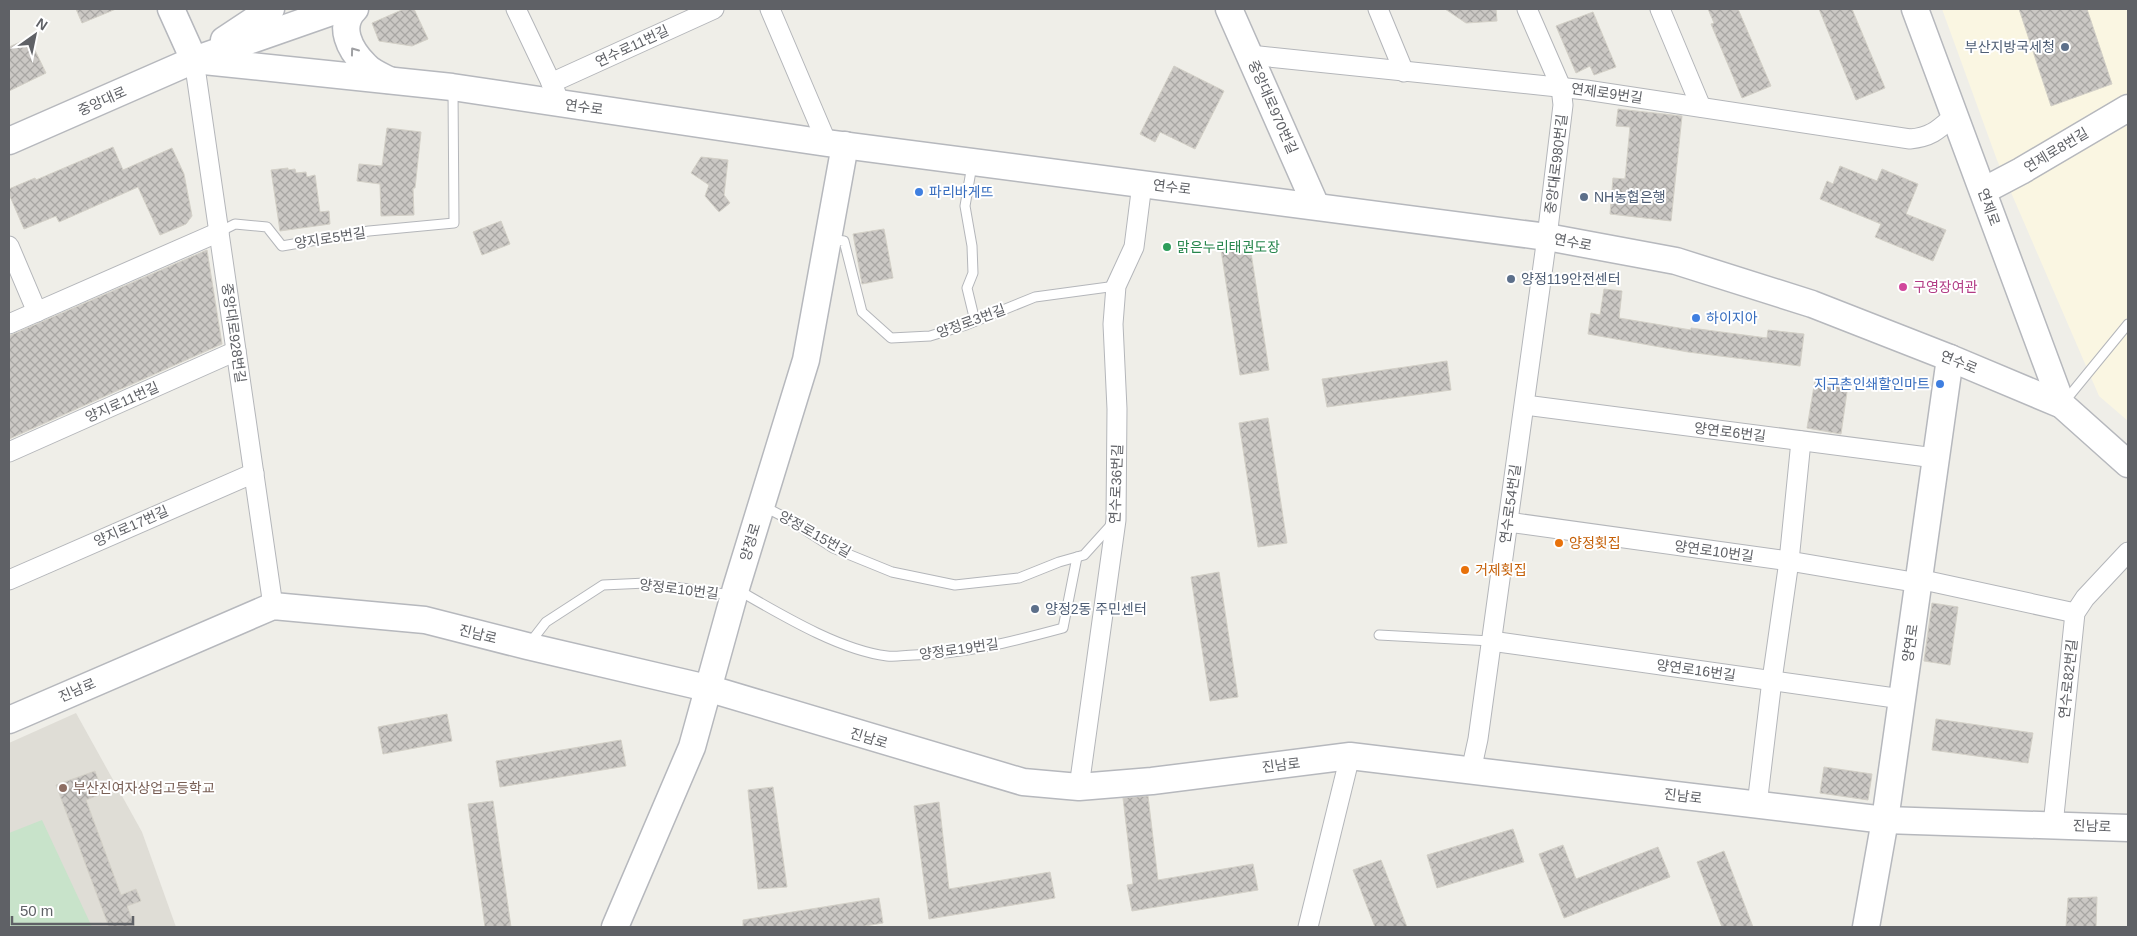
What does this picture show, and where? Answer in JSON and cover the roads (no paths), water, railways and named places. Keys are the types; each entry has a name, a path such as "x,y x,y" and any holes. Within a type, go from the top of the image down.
{"street":[{"path":"171,9 194,60"},
{"name":"중앙대로","path":"194,60 270,9"},
{"name":"중앙대로","path":"9,141 194,60 340,9"},
{"path":"355,9 351,12 345,27 348,42 366,66 390,81"},
{"path":"516,9 556,94"},
{"name":"연수로11번길","path":"556,94 714,9"},
{"path":"770,9 836,144"},
{"name":"중앙대로970번길","path":"1230,9 1316,206"},
{"path":"1378,9 1404,72"},
{"name":"중앙대로980번길","path":"1527,9 1562,87 1563,105 1547,237"},
{"path":"1660,9 1701,107"},
{"name":"연제로","path":"1915,9 2062,405"},
{"name":"연제로9번길","path":"1250,55 1562,87 1910,140 1934,134 1955,115"},
{"name":"연수로","path":"194,60 452,87 556,94 836,144 1547,237 1676,261 1812,304 1950,358 2062,405 2128,464"},
{"name":"중앙대로928번길","path":"194,60 273,606"},
{"name":"연제로8번길","path":"1983,190 2021,172 2128,108"},
{"name":"양정로","path":"615,927 692,747 734,592 806,360 828,239 836,144"},
{"name":"연수로36번길","path":"1079,786 1116,520 1117,409 1113,324 1116,286 1134,247 1142,184"},
{"name":"양지로5번길","path":"9,324 219,232"},
{"name":"연수로54번길","path":"1471,771 1478,739 1547,237"},
{"path":"9,246 37,312"},
{"name":"양지로11번길","path":"9,452 236,352"},
{"name":"양연로","path":"1866,927 1885,820 1950,358"},
{"name":"양연로6번길","path":"1525,405 1935,458"},
{"path":"1757,805 1789,561 1801,441"},
{"name":"양지로17번길","path":"9,580 254,473"},
{"name":"양연로10번길","path":"1508,522 1789,561 1919,582 1928,581 2075,612"},
{"path":"2075,612 2128,552"},
{"name":"진남로","path":"9,720 273,606 425,620 707,688 1023,782 1079,786 1152,781 1350,756 1885,820 2128,828"},
{"name":"연수로82번길","path":"2053,825 2075,612"},
{"name":"양연로16번길","path":"1491,641 1902,699"},
{"path":"1308,927 1350,756"}],"lane":[{"path":"194,60 310,9"},
{"name":"양지로5번길","path":"219,232 235,224 267,227 282,246 369,231 454,223 452,87"},
{"path":"973,162 965,206 972,246 973,273 966,288 975,321"},
{"name":"양정로3번길","path":"828,239 844,241 862,312 891,338 930,336 975,321 1035,297 1116,286"},
{"path":"2062,405 2128,324"},
{"name":"양정로15번길","path":"761,505 842,551 892,572 955,584 1019,578 1084,555 1116,520"},
{"name":"양정로19번길","path":"734,592 850,646 888,656 934,654 1021,639 1063,628 1077,557"},
{"name":"양정로10번길","path":"527,646 546,622 603,585 646,583 734,592"},
{"path":"1379,635 1491,641"}],"place":[{"name":"부산지방국세청","path":"2065,47"},
{"name":"파리바게뜨","path":"919,192"},
{"name":"NH농협은행","path":"1584,197"},
{"name":"맑은누리태권도장","path":"1167,247"},
{"name":"양정119안전센터","path":"1511,279"},
{"name":"구영장여관","path":"1903,287"},
{"name":"하이지아","path":"1696,318"},
{"name":"지구촌인쇄할인마트","path":"1940,384"},
{"name":"양정횟집","path":"1559,543"},
{"name":"거제횟집","path":"1465,570"},
{"name":"양정2동 주민센터","path":"1035,609"},
{"name":"부산진여자상업고등학교","path":"63,788"}]}
